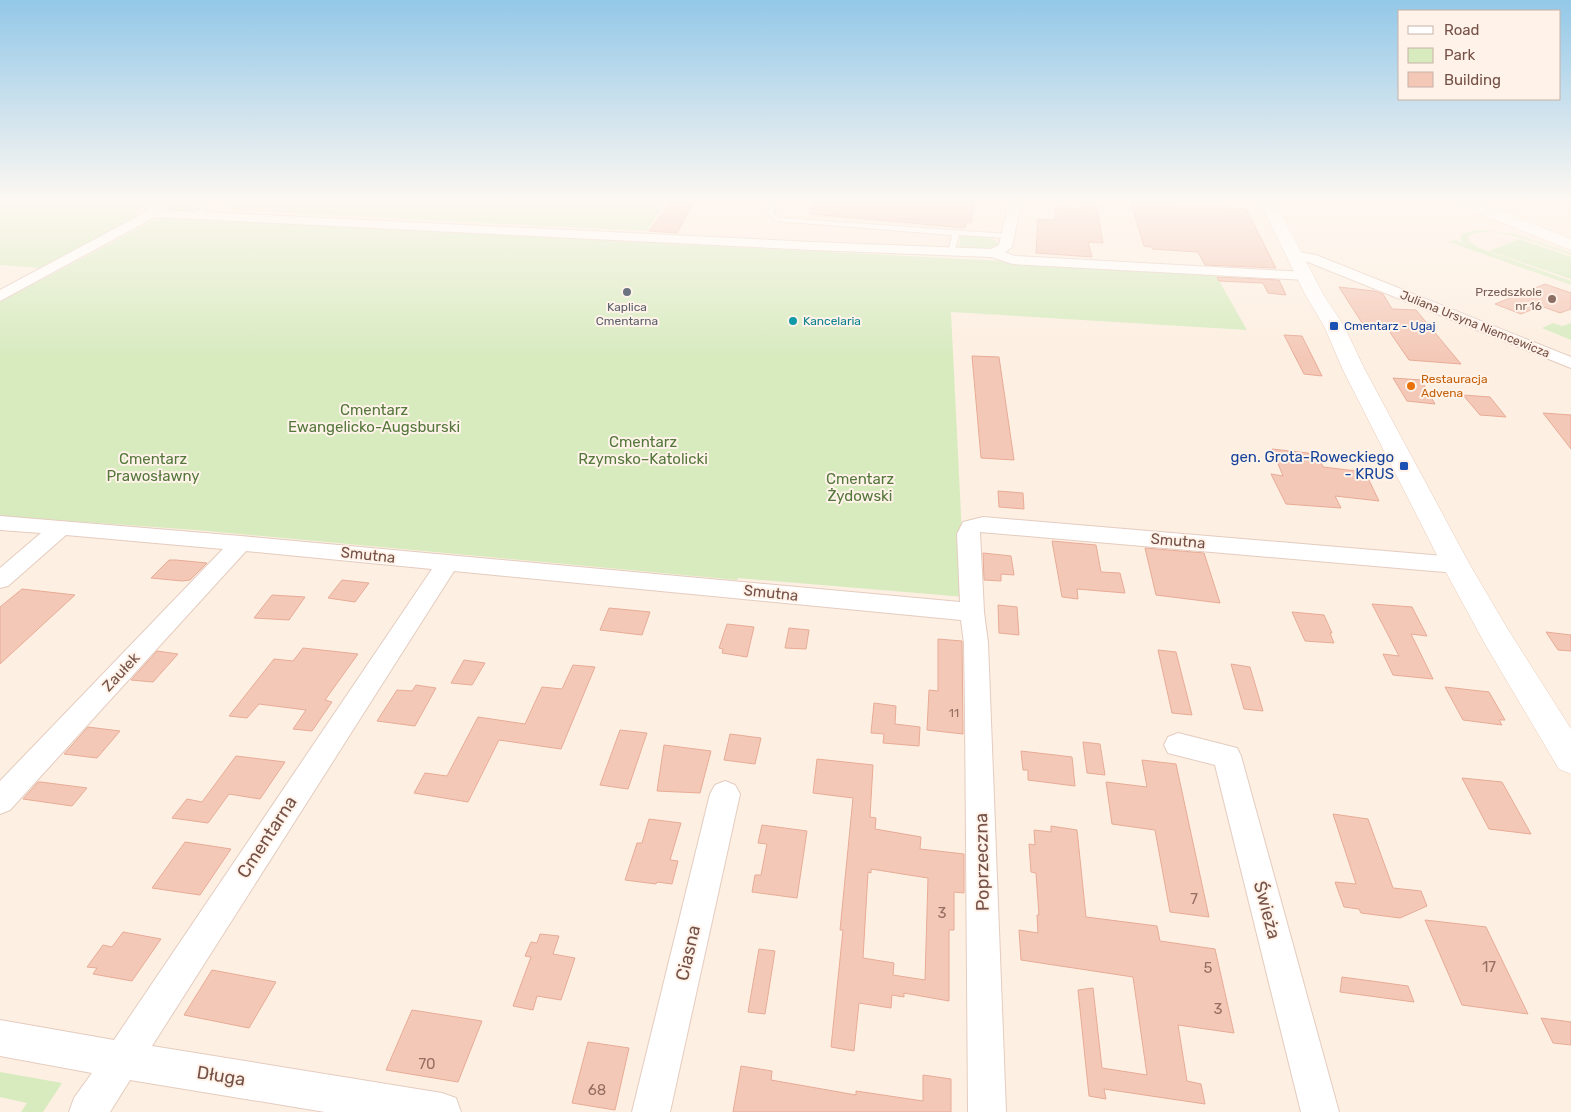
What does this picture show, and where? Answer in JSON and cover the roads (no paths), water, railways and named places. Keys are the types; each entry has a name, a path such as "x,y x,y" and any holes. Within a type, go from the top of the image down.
{"street":[{"path":"0,296 78,254"},
{"name":"Juliana Ursyna Niemcewicza","path":"996,254 1013,260 1300,265 1311,258 1571,364"},
{"path":"1294,254 1334,326 1354,370 1456,565 1496,636 1571,759"},
{"name":"Smutna","path":"0,524 241,543 972,612 968,534 971,527 983,524 1456,565"},
{"path":"0,580 61,528"},
{"name":"Zaułek","path":"0,801 241,543"},
{"name":"Cmentarna","path":"88,1112 447,563"},
{"name":"Poprzeczna","path":"972,612 976,644 988,1112"},
{"name":"Świeża","path":"1178,745 1227,756 1320,1112"},
{"name":"Ciasna","path":"651,1112 725,794"},
{"name":"Długa","path":"0,1038 121,1060 442,1112"}],"place":[{"name":"Kaplica Cmentarna","path":"627,292"},
{"name":"Przedszkole nr 16","path":"1552,299"},
{"name":"Kancelaria","path":"793,321"},
{"name":"Cmentarz - Ugaj","path":"1334,326"},
{"name":"Restauracja Advena","path":"1411,386"},
{"name":"gen. Grota-Roweckiego - KRUS","path":"1404,466"}],"park label":[{"name":"Cmentarz Ewangelicko-Augsburski","path":"374,418"},
{"name":"Cmentarz Rzymsko–Katolicki","path":"643,450"},
{"name":"Cmentarz Prawosławny","path":"153,468"},
{"name":"Cmentarz Żydowski","path":"860,488"}]}
